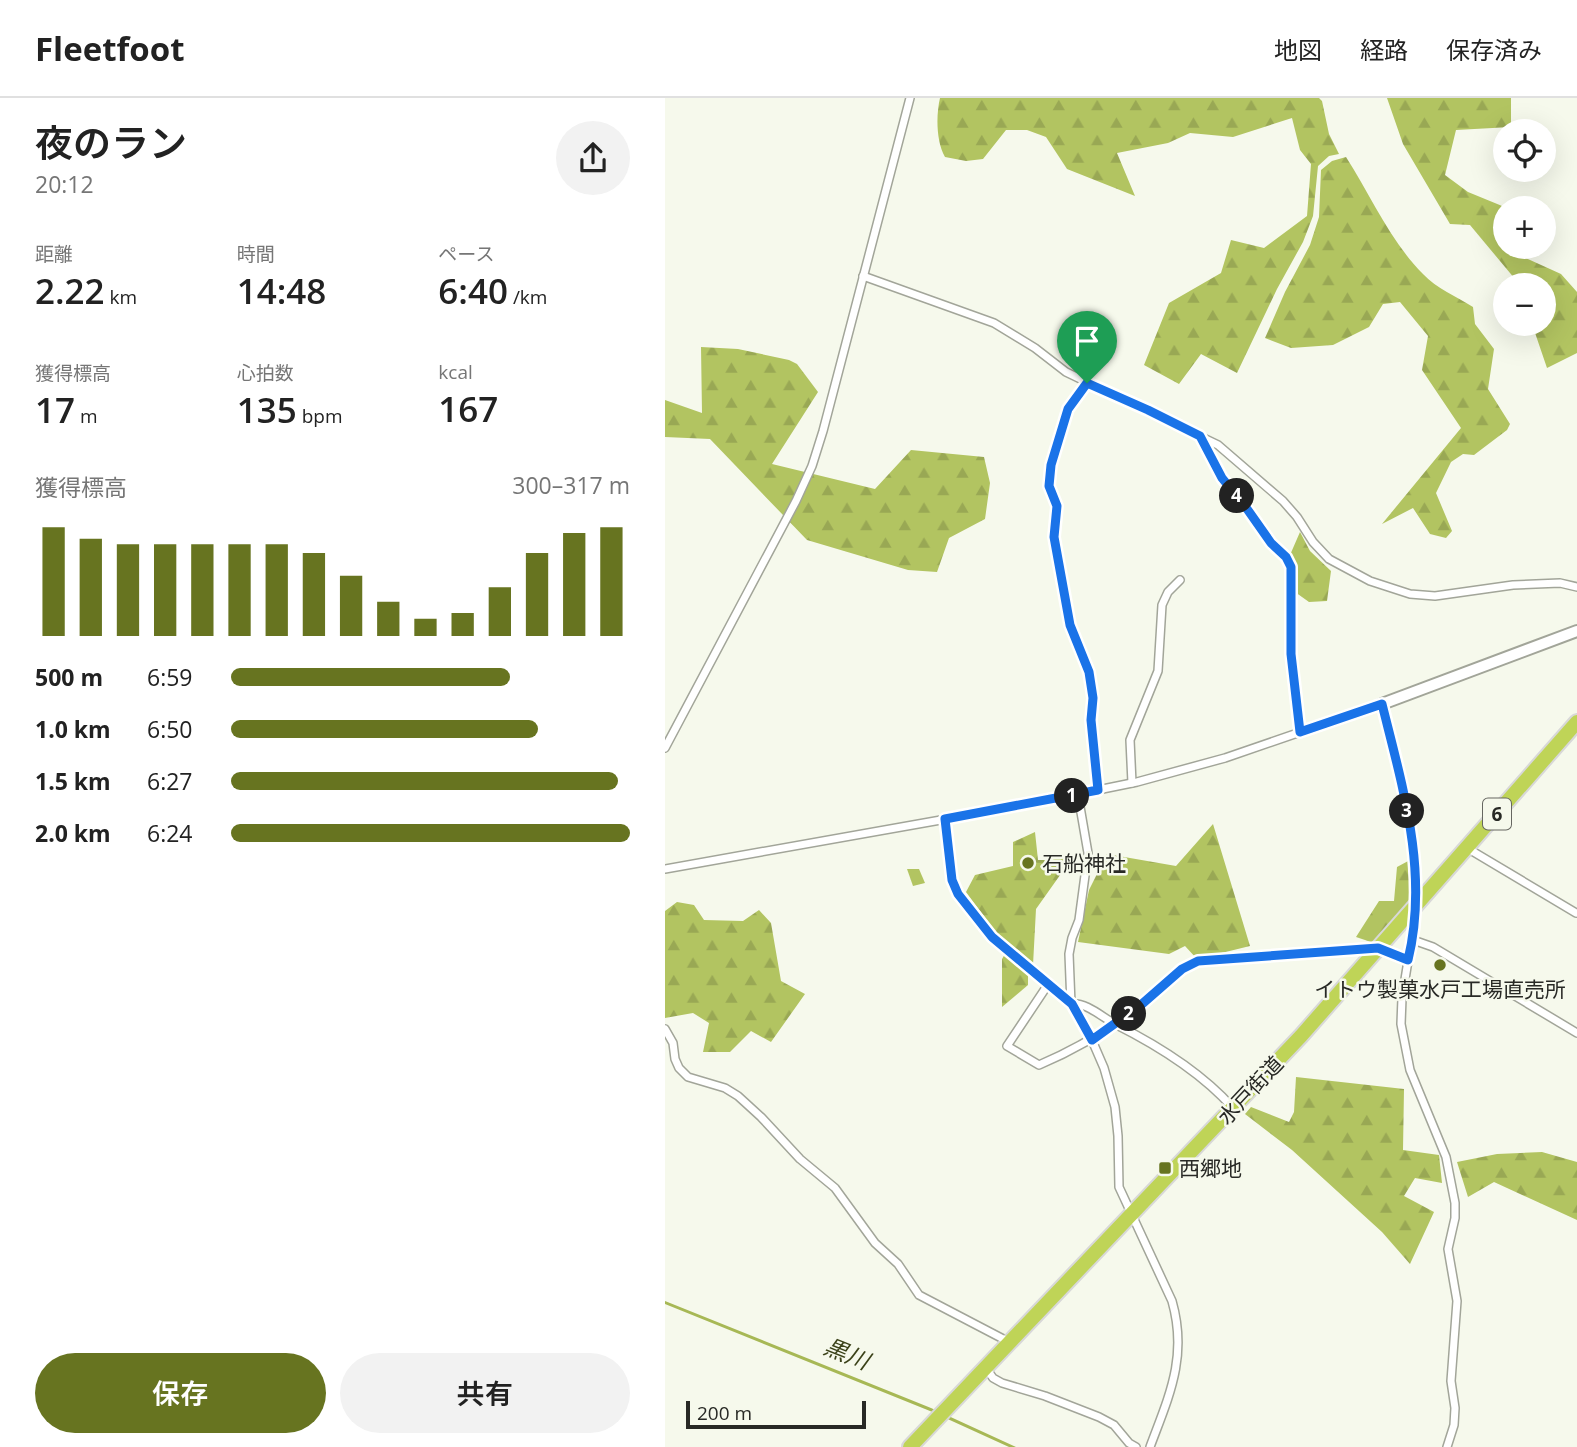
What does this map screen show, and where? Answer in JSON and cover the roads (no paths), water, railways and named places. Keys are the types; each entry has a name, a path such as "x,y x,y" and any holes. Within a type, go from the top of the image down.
{"highway":[{"name":"水戸街道","path":"910,1447 1233,1108 1577,722"}],"street":[{"path":"665,748 804,485 823,431 910,98"},
{"path":"863,276 994,323 1035,348 1066,372 1218,444 1278,496 1329,559 1370,581 1410,594 1435,596 1502,585 1560,583 1577,587"},
{"path":"1087,383 1068,409 1051,465 1049,486 1057,506 1054,537 1070,625 1089,672 1098,790"},
{"path":"1200,436 1222,478 1271,543 1286,557 1291,567 1292,664 1300,732"},
{"path":"1132,783 1130,740 1158,671 1162,605 1168,592 1180,580"},
{"path":"665,869 1132,783 1213,761 1382,704 1577,631"},
{"path":"1382,704 1402,783 1412,837 1416,905 1413,940 1402,998 1401,1024 1411,1070 1446,1157 1455,1203 1455,1218 1448,1249 1457,1301 1451,1381 1455,1408 1454,1425 1447,1447"},
{"path":"1072,1004 1069,954 1079,919 1089,853 1078,795"},
{"path":"945,819 954,888 984,929 1047,986 1072,1004 1092,1040 1112,1096 1118,1136 1118,1179 1176,1315 1176,1374 1150,1447"},
{"path":"1467,848 1576,913"},
{"path":"1413,940 1433,947 1577,1032"},
{"path":"1047,986 1007,1046 1039,1065 1092,1040 1116,1024 1182,969 1198,961 1378,948 1408,960"},
{"path":"1072,1004 1082,1005 1137,1033 1189,1069 1233,1108"},
{"path":"665,1029 673,1044 679,1068 688,1077 725,1087 739,1096 800,1159 835,1188 875,1243 898,1264 919,1295 1010,1342"},
{"path":"986,1368 993,1378 1002,1383 1099,1417 1114,1425 1136,1447"}],"place":[{"name":"石船神社","path":"1028,863"},
{"name":"イトウ製菓水戸工場直売所","path":"1440,965"},
{"name":"西郷地","path":"1165,1168"}],"water label":[{"name":"黒川","path":"847,1353"}]}
